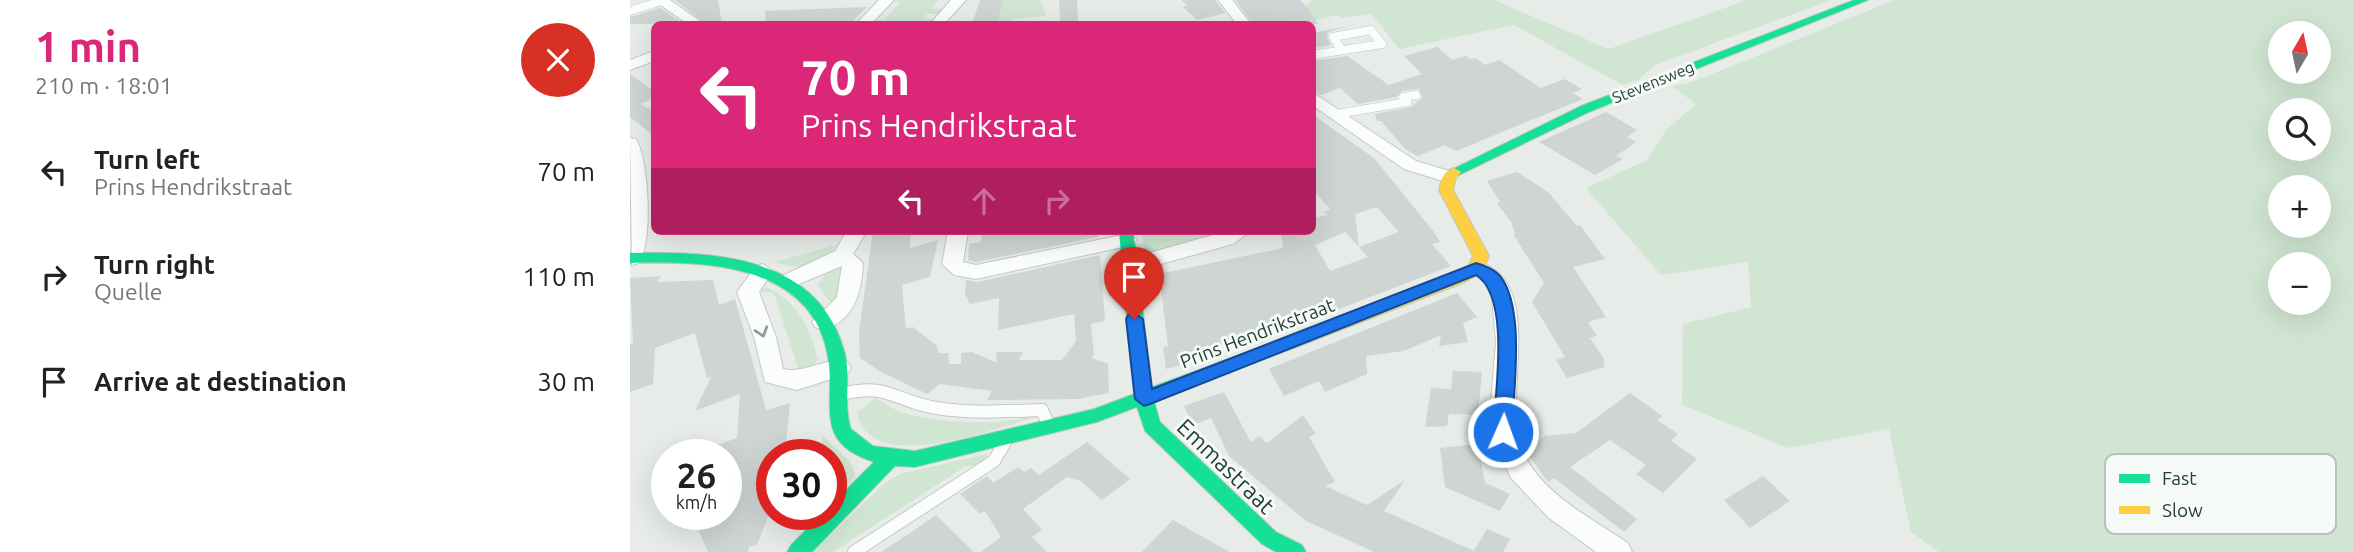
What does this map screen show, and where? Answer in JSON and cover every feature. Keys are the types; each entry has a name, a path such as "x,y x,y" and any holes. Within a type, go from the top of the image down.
{"street":[{"path":"661,0 693,21"},
{"path":"866,21 887,0"},
{"path":"940,21 959,0"},
{"path":"1225,0 1242,21"},
{"name":"Stevensweg","path":"1449,177 1458,168 1565,117 1863,0"},
{"path":"630,65 651,57"},
{"path":"1316,100 1410,165 1449,177 1446,190 1480,250 1476,268 1493,278 1501,296 1507,327 1503,432 1511,456 1547,502 1618,552"},
{"path":"630,143 634,155 638,241 631,258 715,259 742,263 787,282 807,300 832,338 839,368 838,395 842,432 859,449 890,459 798,552"},
{"path":"787,282 842,256 855,235"},
{"path":"957,235 952,264 961,270 976,272 1126,236"},
{"path":"1128,266 1226,240 1234,235"},
{"name":"Emmastraat","path":"1126,236 1144,399 1152,426 1263,545 1295,552"},
{"path":"823,322 846,304 851,295 853,263 842,256"},
{"name":"Prins Hendrikstraat","path":"890,459 944,454 1144,399 1459,278 1476,268"},
{"path":"763,271 748,292 765,337 773,376 797,381 839,368"}],"lane":[{"path":"630,10 661,0"},
{"path":"1316,54 1382,44 1371,30 1333,37 1341,49"},
{"path":"1336,114 1407,102 1403,97 1416,95"},
{"path":"838,395 868,386 882,387 916,404 936,408 1042,410 1048,418 1048,427"},
{"path":"854,552 994,461 1004,448 1005,439"}],"green space":[{"path":"891,0 939,0 931,9 942,9 938,14 927,14 923,19 934,19 932,21 872,21 884,20 900,2"},
{"path":"1003,0 1040,0 1046,16 1011,21 997,21"},
{"path":"1312,0 1494,0 1609,49 1747,0 1832,0 1655,65 1638,80 1622,85 1514,25 1399,49 1372,14 1342,18 1337,15 1311,21 1299,12"},
{"path":"1895,0 2353,0 2353,552 1939,552 1911,532 1889,429 1788,448 1682,405 1683,324 1751,307 1748,262 1661,275 1586,188 1647,160 1666,130 1696,104 1672,86 1692,82"},
{"path":"1142,235 1220,235 1144,254"},
{"path":"836,245 829,255 799,268 774,262"},
{"path":"844,265 835,308 817,285 828,271"},
{"path":"766,287 777,293 794,308 811,337 818,360 806,372 781,371 798,368 774,293 756,291"},
{"path":"875,398 904,413 951,421 989,422 1033,414 1039,416 967,437 910,445 885,442 867,432 857,413"},
{"path":"987,454 986,459 977,465 966,466 833,552 813,552 836,530 847,530 847,519 886,482 900,474"},
{"path":"847,459 850,462 856,474 847,486"}],"building":[{"path":"675,0 718,0 722,21 702,21"},
{"path":"980,0 1003,0 998,21 973,21"},
{"path":"1059,0 1077,0 1078,21 1060,21"},
{"path":"1181,0 1215,0 1225,13 1197,20 1183,7 1187,5"},
{"path":"1235,0 1301,0 1316,21 1251,21"},
{"path":"867,7 853,21 766,21 765,11"},
{"path":"660,8 680,21 630,24 630,17"},
{"path":"1350,26 1328,32 1327,38 1331,45 1316,47 1316,32"},
{"path":"1437,47 1452,60 1466,56 1470,59 1476,58 1485,65 1499,60 1541,88 1564,79 1582,89 1573,93 1583,99 1456,151 1445,145 1418,156 1405,149 1381,121 1377,121 1375,114 1411,107 1422,98 1419,89 1402,91 1397,97 1358,104 1340,88 1321,95 1316,92 1316,60 1347,56 1389,85 1422,74 1404,56"},
{"path":"630,74 651,89 651,99 640,104 651,110 651,134 630,117"},
{"path":"1606,112 1637,130 1627,137 1636,142 1616,156 1623,159 1595,175 1539,142"},
{"path":"1316,117 1374,158 1434,232 1440,242 1432,244 1451,266 1300,324 1298,321 1203,350 1204,359 1166,369 1163,347 1168,346 1159,274 1283,248 1281,235 1316,235 1316,217 1327,215 1324,212 1330,209 1316,193","holes":["1377,207 1399,232 1359,247 1355,214","1345,232 1368,257 1330,271 1315,245"]},
{"path":"1517,172 1548,192 1577,226 1580,225 1605,259 1573,267 1606,317 1588,322 1597,336 1590,338 1604,359 1604,367 1567,378 1556,360 1565,357 1532,302 1544,283 1513,234 1516,233 1513,225 1497,203 1500,202 1487,181"},
{"path":"872,235 911,235 910,248 938,240 930,277 902,285 906,329 913,327 937,346 938,353 948,353 949,364 961,364 961,353 972,352 997,363 996,352 1023,352 1019,360 1062,360 1076,341 1074,314 998,330 999,298 970,304 965,294 966,280 977,282 1100,255 1105,321 1091,324 1094,355 1091,358 1108,364 1109,393 1077,399 987,400 992,391 940,384 927,394 881,372 860,358 859,332"},
{"path":"982,235 1098,235 976,262 968,260 969,244 981,242"},
{"path":"661,276 657,282 713,280 719,305 735,299 766,410 790,403 787,439 756,439 756,530 763,530 757,545 749,547 748,552 708,552 699,530 742,530 742,439 734,439 737,438 740,394 695,411 711,377 707,378 695,333 655,348 653,384 630,392 630,344 633,343 630,278"},
{"path":"1457,293 1477,317 1463,323 1468,342 1439,346 1441,335 1404,351 1366,356 1367,374 1325,392 1319,381 1284,396 1269,369"},
{"path":"1453,371 1482,372 1478,415 1449,414 1447,426 1425,427 1431,388 1451,389"},
{"path":"1224,392 1251,442 1259,436 1267,443 1303,415 1316,434 1309,437 1335,482 1325,486 1367,505 1405,480 1384,511 1474,551 1487,529 1510,539 1503,552 1374,552 1306,521 1229,456 1211,418 1193,425 1184,406"},
{"path":"1630,393 1662,416 1657,420 1678,434 1671,441 1697,459 1663,493 1636,474 1646,465 1610,440 1570,467 1637,519 1624,532 1554,478 1548,482 1525,450 1545,436 1576,433"},
{"path":"1087,442 1130,479 1102,500 1081,481 1067,477 1023,509 1042,530 1032,537 1047,552 981,552 1001,537 985,511 980,514 960,494 987,476 993,483 1018,467 1024,472 1031,468 1039,475"},
{"path":"1478,444 1485,483 1510,494 1500,511 1445,487 1440,448"},
{"path":"1763,476 1790,501 1750,528 1724,500"},
{"path":"936,515 974,552 881,552 913,531"},
{"path":"1173,520 1196,533 1230,552 1142,552"}],"traffic: fast":[{"path":"1454,172 1585,109 1863,0"},
{"path":"1126,235 1144,399 1152,426 1269,538 1295,552"},
{"path":"630,258 692,258 755,269 783,281 807,298 825,322 836,354 839,417 843,433 849,441 866,452 895,458 915,459 1097,415 1306,337"},
{"path":"798,552 890,459"}],"traffic: slow":[{"path":"1306,337 1459,278 1476,268 1481,256 1446,190 1449,177 1454,172"}],"route":[{"path":"1134,319 1144,399 1459,278 1476,268 1493,278 1501,296 1507,327 1503,432"}]}
